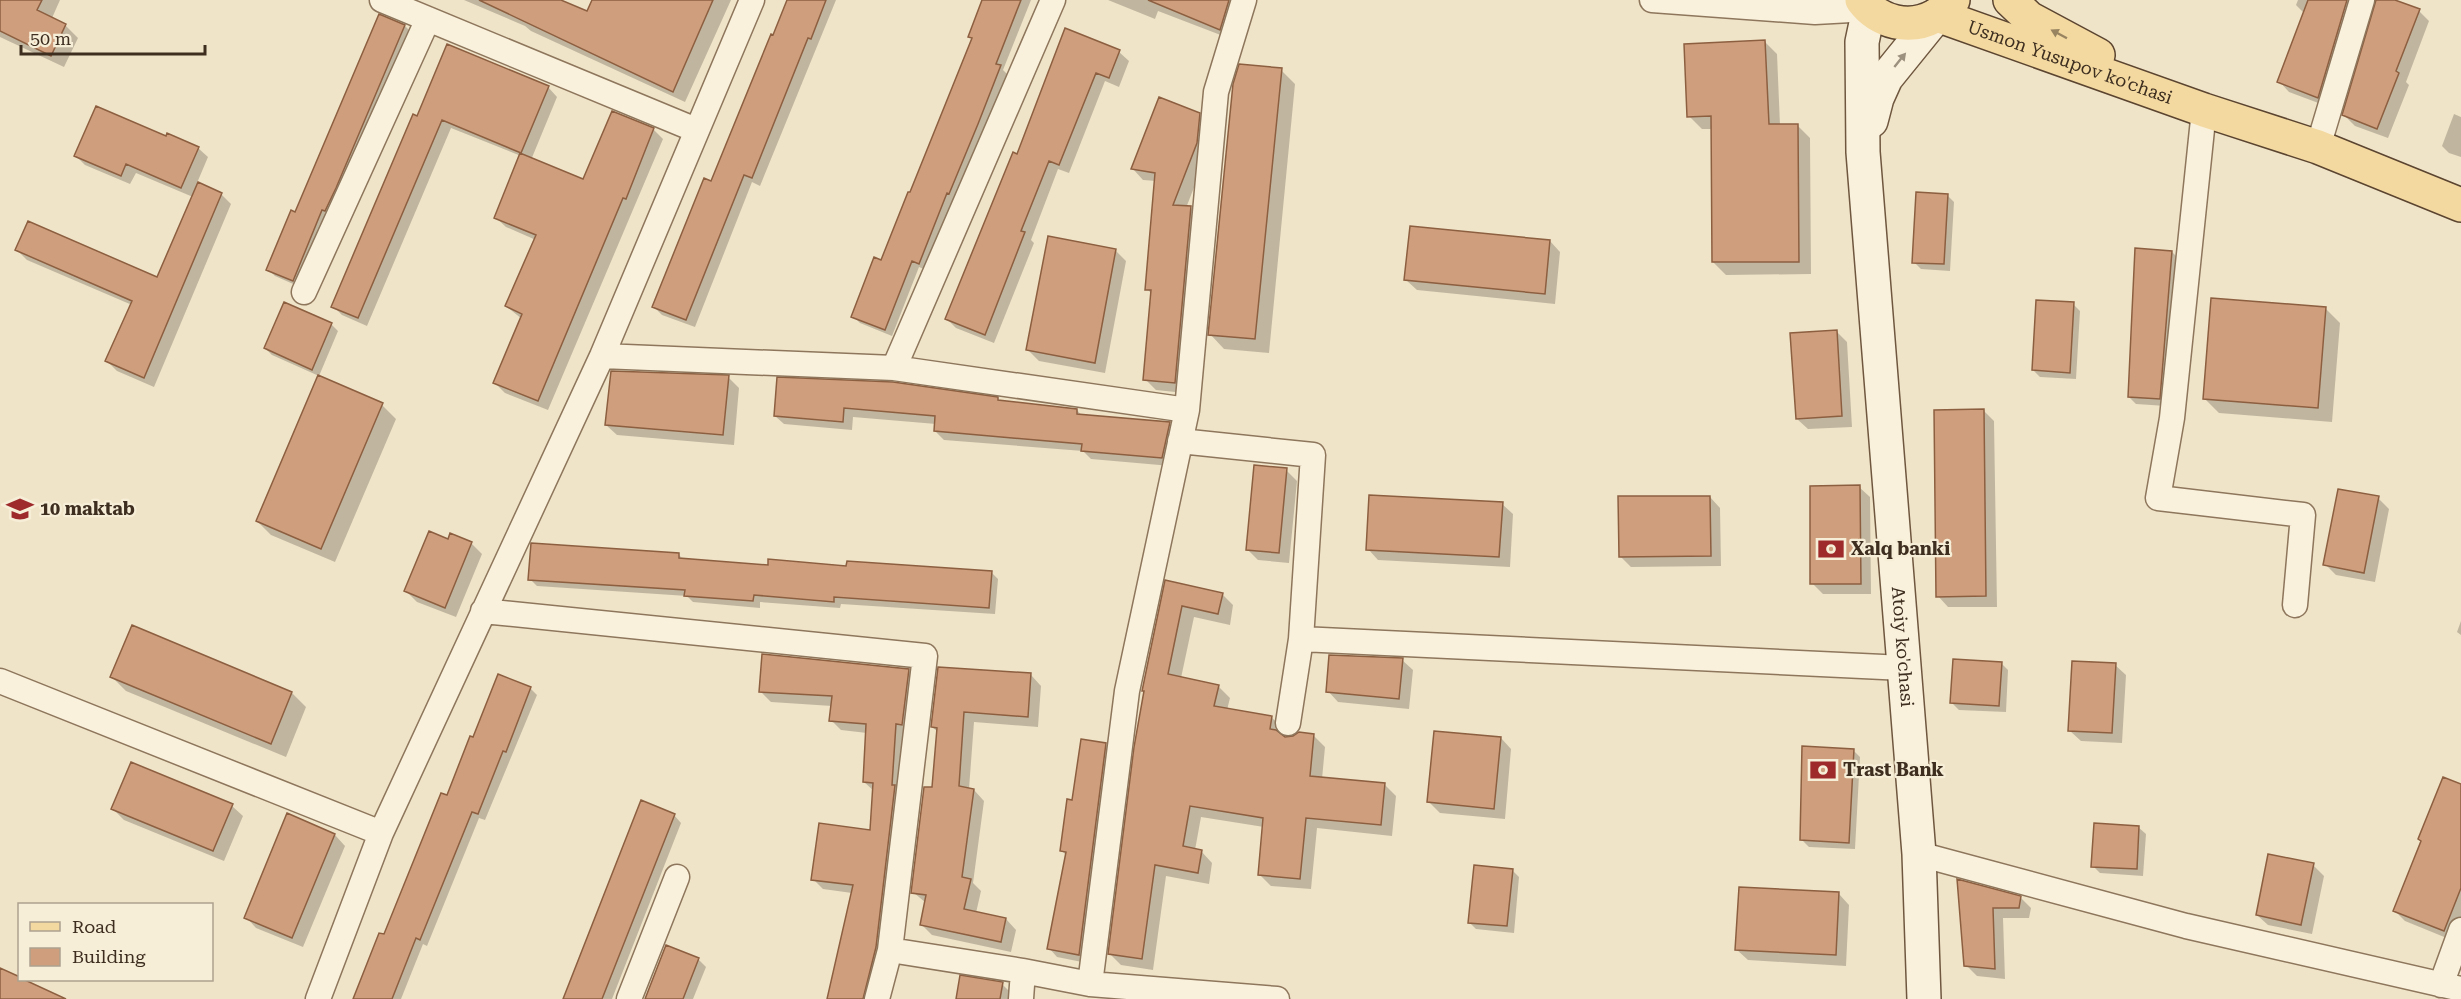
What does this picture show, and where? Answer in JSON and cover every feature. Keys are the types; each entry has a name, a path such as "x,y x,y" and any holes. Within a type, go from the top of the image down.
{"main road":[{"name":"Usmon Yusupov ko'chasi","path":"2010,0 2029,18 2204,110"},
{"path":"1866,5 1884,19 1902,23 1920,22 1945,8"},
{"name":"Usmon Yusupov ko'chasi","path":"1945,8 2204,110 2318,147 2461,206"}],"street":[{"path":"382,0 696,130"},
{"path":"318,999 381,833 602,356 752,0"},
{"path":"894,368 1053,0"},
{"path":"1090,984 1127,691 1187,410 1216,92 1244,0"},
{"path":"1652,0 1815,12 1866,5"},
{"path":"2318,147 2362,0"},
{"name":"Atoiy ko'chasi","path":"1866,5 1862,42 1863,152 1919,854 1924,999"},
{"name":"Atoiy ko'chasi","path":"1863,152 1877,98 1886,78 1945,8"},
{"path":"304,292 428,19"},
{"path":"2204,110 2172,418 2158,498 2303,514 2295,605"},
{"path":"602,356 894,368 1187,410"},
{"path":"1180,441 1313,455 1301,639 1288,723"},
{"path":"483,611 925,656 890,950 877,999"},
{"path":"1301,639 1904,668"},
{"path":"0,681 381,833"},
{"path":"1919,854 2186,926 2451,987 2461,930"},
{"path":"629,999 677,877"},
{"path":"890,950 1090,984 1276,999"},
{"path":"1021,999 1023,971"}],"building":[{"path":"0,0 42,0 37,10 66,24 51,56 0,31"},
{"path":"479,0 561,0 587,11 592,0 713,0 673,92"},
{"path":"787,0 826,0 811,39 808,38 752,178 744,175 686,320 652,307 704,178 711,181"},
{"path":"982,0 1021,0 996,64 1001,65 978,124 919,264 912,261 885,330 851,317 874,257 881,260 908,192 910,192 972,38 968,37"},
{"path":"1148,0 1229,0 1220,30"},
{"path":"2308,0 2347,0 2318,98 2277,82"},
{"path":"2376,0 2395,0 2420,9 2396,71 2399,73 2377,129 2342,115"},
{"path":"379,14 405,25 336,188 325,211 322,210 293,281 266,270 291,210 295,212"},
{"path":"1065,28 1120,50 1109,78 1096,73 1059,165 1049,161 1021,231 1025,232 985,335 945,319 1013,152 1017,154"},
{"path":"1765,40 1769,124 1798,124 1799,262 1712,262 1711,116 1687,117 1684,44"},
{"path":"447,44 549,86 521,153 442,120 358,318 331,307 413,114 417,116"},
{"path":"1239,64 1282,68 1255,339 1208,335 1233,84"},
{"path":"1159,97 1200,113 1197,143 1173,205 1191,206 1175,383 1143,380 1151,290 1145,290 1155,173 1131,169"},
{"path":"96,106 166,136 167,133 199,147 181,188 126,164 121,176 74,156"},
{"path":"612,111 654,128 626,199 623,198 538,401 493,383 522,314 505,306 536,235 494,218 520,153 583,179"},
{"path":"198,182 222,193 144,378 105,361 132,301 15,250 28,221 157,277"},
{"path":"1916,192 1948,194 1944,264 1912,263"},
{"path":"1410,226 1550,240 1545,294 1404,280"},
{"path":"1048,236 1116,249 1095,363 1026,350"},
{"path":"2135,248 2172,251 2160,399 2128,397"},
{"path":"2211,298 2326,307 2318,408 2203,399"},
{"path":"2036,300 2074,302 2070,373 2032,370"},
{"path":"284,302 332,323 312,370 264,348"},
{"path":"1837,330 1842,416 1796,419 1790,333"},
{"path":"611,371 729,375 723,435 605,425"},
{"path":"318,375 383,403 321,549 256,521"},
{"path":"777,377 893,382 998,397 998,400 1077,409 1077,414 1170,422 1162,458 1081,451 1082,444 934,431 935,416 844,408 843,422 774,416"},
{"path":"1984,409 1986,596 1936,597 1934,410"},
{"path":"1254,465 1287,468 1279,553 1246,550"},
{"path":"1860,485 1861,584 1810,584 1810,486"},
{"path":"2338,489 2379,496 2364,573 2323,565"},
{"path":"1369,495 1503,502 1499,557 1366,550"},
{"path":"1618,496 1710,496 1711,556 1619,557"},
{"path":"429,531 448,539 450,533 472,542 445,608 404,591"},
{"path":"531,543 679,553 679,558 768,565 768,559 846,566 847,561 992,571 989,608 834,597 834,602 754,595 753,601 684,596 685,590 528,580"},
{"path":"1165,580 1223,593 1218,614 1182,606 1168,674 1219,685 1214,706 1272,716 1270,729 1276,730 1285,737 1299,732 1314,734 1310,776 1385,783 1381,825 1306,818 1300,879 1258,875 1263,818 1190,806 1183,846 1202,850 1198,873 1155,865 1142,959 1108,954 1134,747 1144,691 1142,691"},
{"path":"132,625 292,692 271,744 110,677"},
{"path":"762,654 909,669 902,725 896,724 892,785 895,785 876,947 863,999 827,999 853,885 811,880 819,823 870,830 873,783 863,782 866,724 829,721 832,696 759,692"},
{"path":"1329,655 1403,658 1399,699 1326,692"},
{"path":"1953,659 2002,662 1999,706 1950,703"},
{"path":"2072,661 2116,663 2112,733 2068,731"},
{"path":"938,667 1031,673 1028,717 964,712 959,786 974,789 962,877 971,879 964,909 1006,918 1001,942 920,925 926,895 911,893 924,787 932,787 937,728 931,727"},
{"path":"498,674 531,687 506,752 503,751 478,814 472,812 420,940 416,938 392,999 353,999 379,933 384,934 441,793 447,795"},
{"path":"1434,731 1501,737 1494,809 1427,802"},
{"path":"1081,739 1106,743 1079,955 1047,949 1066,852 1060,851 1067,799 1072,800"},
{"path":"1802,746 1854,749 1849,843 1800,840"},
{"path":"131,762 233,804 213,851 111,809"},
{"path":"2443,777 2461,784 2461,888 2444,931 2393,911"},
{"path":"641,800 675,814 602,999 563,999"},
{"path":"287,813 335,834 292,938 244,918"},
{"path":"2094,823 2139,826 2137,869 2091,867"},
{"path":"2268,854 2314,863 2301,925 2256,915"},
{"path":"1474,865 1513,869 1507,926 1468,923"},
{"path":"1957,879 2021,896 2019,908 1993,908 1995,969 1964,966"},
{"path":"1739,887 1839,892 1836,955 1735,950"},
{"path":"666,945 699,958 683,999 645,999"},
{"path":"0,968 18,976 18,981 27,981 66,999 0,999"},
{"path":"960,975 1003,982 1000,999 956,999"}],"place":[{"name":"10 maktab","path":"20,509"},
{"name":"Xalq banki","path":"1831,549"},
{"name":"Trast Bank","path":"1823,770"}]}
